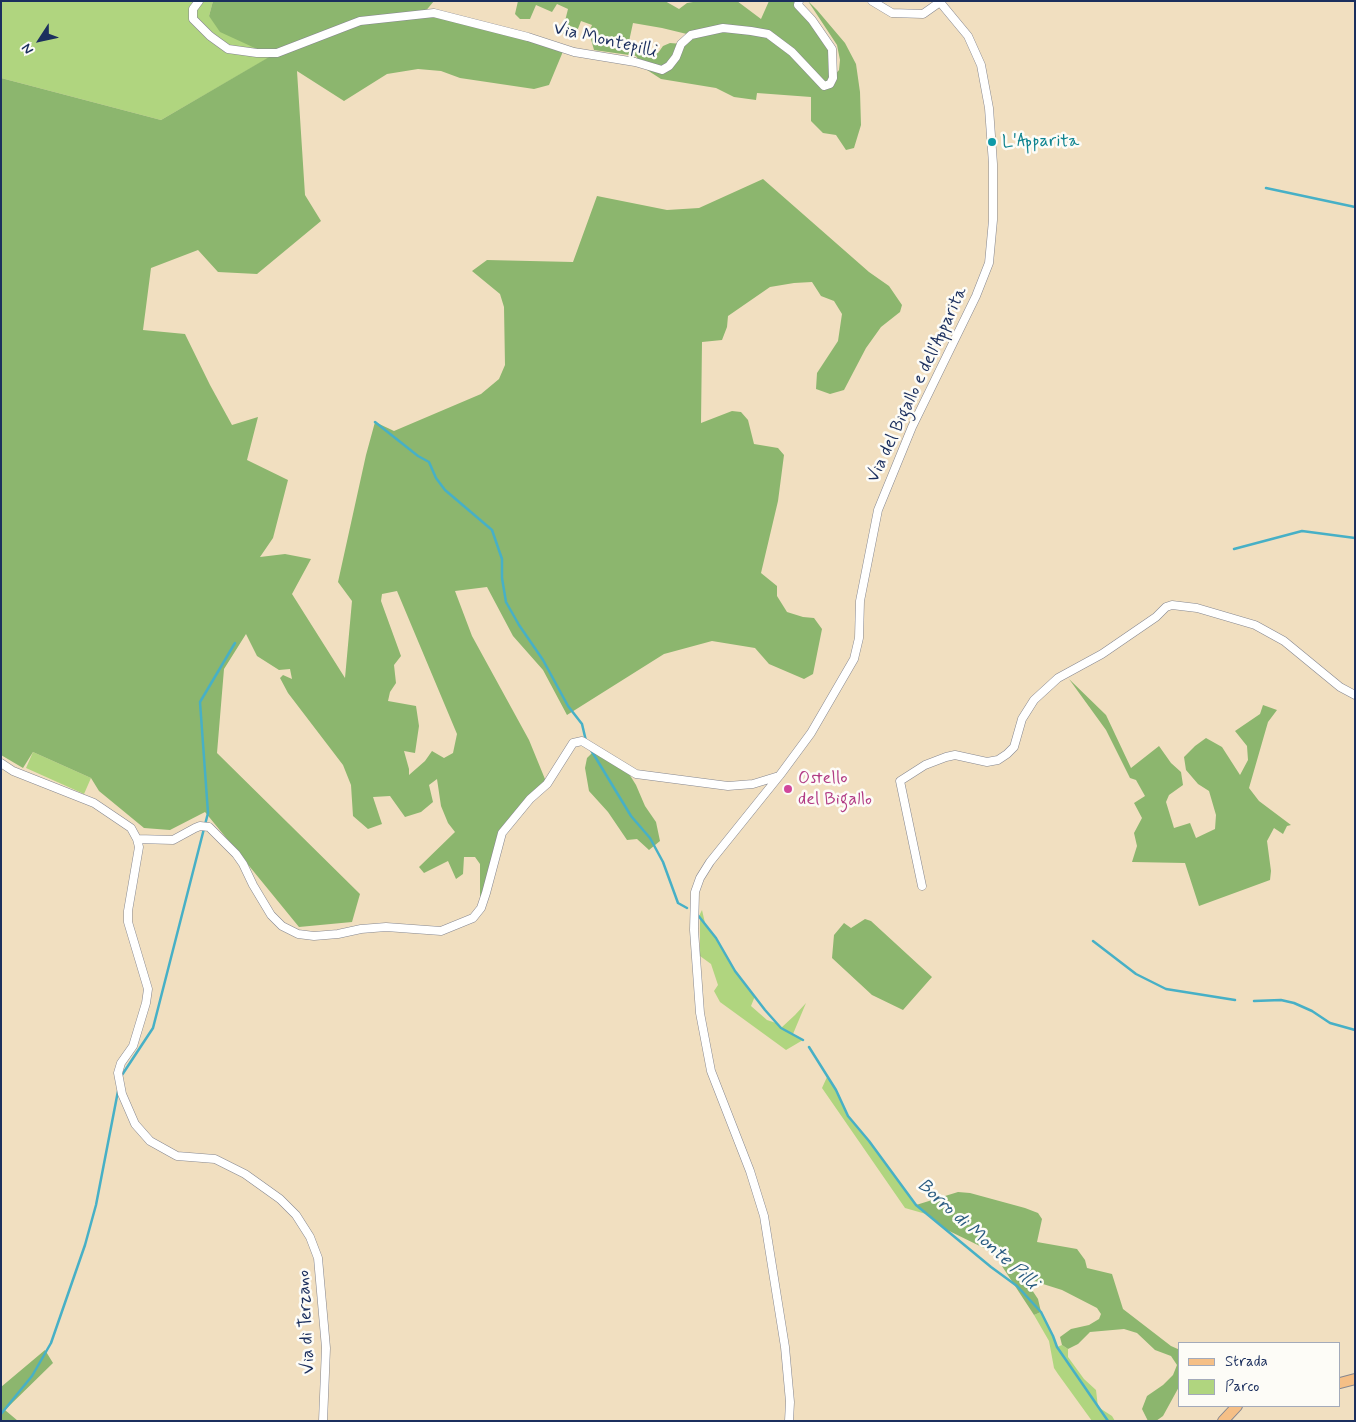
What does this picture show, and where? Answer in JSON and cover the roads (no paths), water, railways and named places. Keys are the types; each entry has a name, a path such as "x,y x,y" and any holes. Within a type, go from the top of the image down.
{"main road":[{"path":"1341,1383 1355,1379"},
{"path":"1223,1421 1235,1407"}],"street":[{"name":"Via Montepilli","path":"199,1 193,9 193,19 210,36 228,48 247,52 277,53 360,21 434,13 528,37 574,52 635,62 662,70 670,66 682,44 691,35 723,28 768,34 792,52 824,86 830,84 833,78 832,48 812,20 798,5 798,1"},
{"path":"872,1 892,13 923,14 940,2"},
{"name":"Via del Bigallo e dell'Apparita","path":"789,1421 790,1402 784,1347 764,1216 750,1171 711,1071 700,1014 693,907 695,892 700,878 710,862 811,733 854,659 859,638 860,601 878,510 912,427 976,296 989,263 993,220 993,164 989,108 983,73 968,36 940,2"},
{"path":"922,886 900,780 925,765 946,756 955,755 987,762 998,760 1014,747 1022,719 1034,700 1058,678 1102,654 1156,617 1166,607 1172,605 1197,608 1256,626 1284,641 1340,687 1355,695"},
{"path":"1,763 13,771 94,804 131,828 137,839 173,840 195,828 209,827 236,854 271,915 282,926 298,934 314,936 386,927 441,931 473,918 481,908 502,834 546,784 573,743 582,741 636,774 728,786 753,784 780,775"},
{"name":"Via di Terzano","path":"137,839 139,848 128,911 128,922 148,989 146,1003 133,1046 121,1063 118,1073 122,1094 135,1124 150,1141 177,1156 216,1159 245,1174 280,1198 301,1222 310,1237 318,1258 321,1280 326,1348 323,1421"}],"waterway":[{"path":"1266,188 1355,207"},
{"name":"Borro di Monte Pilli","path":"375,422 418,456 429,462 436,478 445,490 492,530 502,559 502,578 506,602 543,660 568,706 582,724 586,741"},
{"path":"1234,549 1302,531 1355,538"},
{"path":"120,1078 153,1028 208,813 200,702 235,643"},
{"name":"Borro di Monte Pilli","path":"591,750 631,816 650,838 663,862 678,903 687,908"},
{"name":"Borro di Monte Pilli","path":"697,914 716,938 735,971 765,1010 781,1028 803,1040"},
{"path":"1093,941 1136,974 1166,989 1235,1000"},
{"path":"1254,1001 1281,1000 1294,1003 1312,1011 1330,1023 1355,1030"},
{"name":"Borro di Monte Pilli","path":"809,1047 836,1090 848,1116 869,1141 916,1205 1017,1286 1041,1312 1057,1347 1108,1421"},
{"path":"1,1414 32,1376 51,1343 85,1245 96,1205 118,1091"}],"place":[{"name":"L'Apparita","path":"992,142"},
{"name":"Ostello del Bigallo","path":"788,789"}]}
